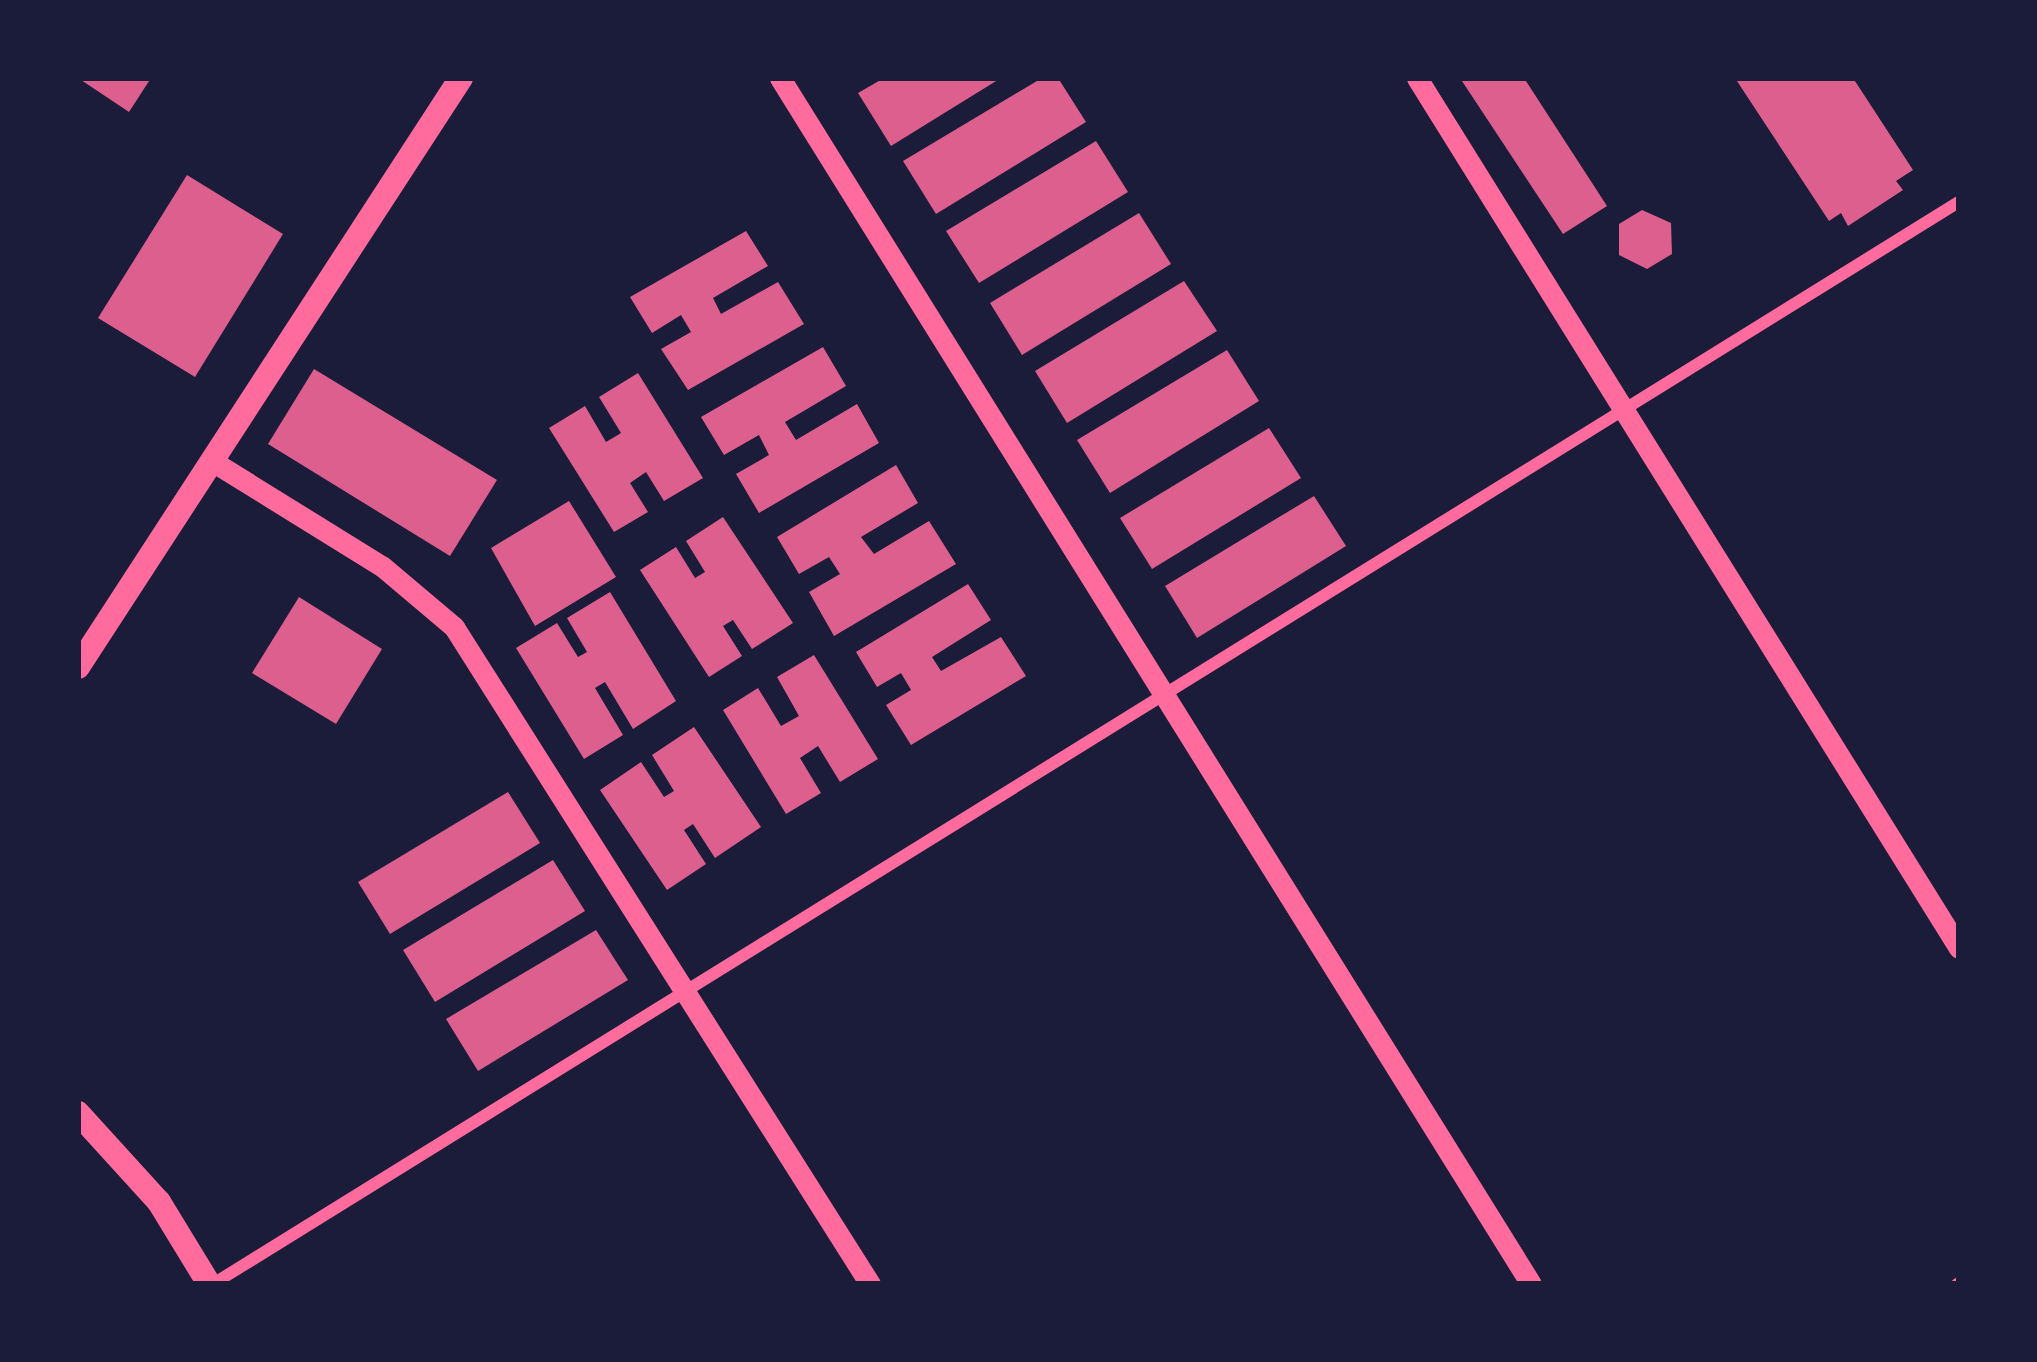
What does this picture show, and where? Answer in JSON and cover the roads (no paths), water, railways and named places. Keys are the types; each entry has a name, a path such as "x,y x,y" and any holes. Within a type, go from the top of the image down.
{"main road":[{"path":"78,667 461,78"},
{"path":"78,1113 159,1202 211,1284"}],"street":[{"path":"781,78 1532,1284"},
{"path":"1417,78 1959,948"},
{"path":"211,1284 1959,202"},
{"path":"212,461 383,567 454,627 870,1284"}]}
